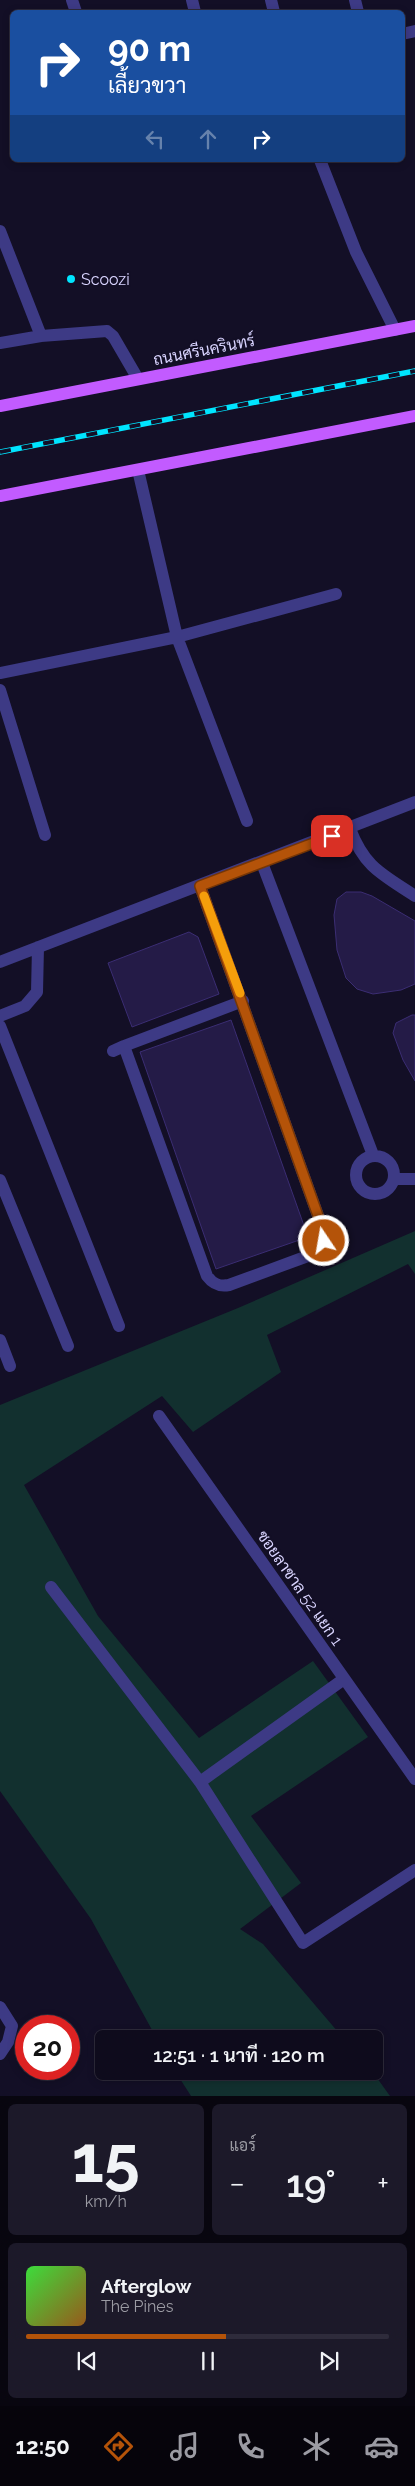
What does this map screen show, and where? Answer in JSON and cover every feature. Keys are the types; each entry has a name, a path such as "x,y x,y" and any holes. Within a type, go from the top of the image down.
{"main road":[{"name":"ถนนศรีนครินทร์","path":"0,406 415,326"},
{"path":"0,496 415,416"}],"street":[{"path":"321,162 356,252 395,330"},
{"path":"0,230 41,336"},
{"path":"0,343 41,336 107,331 114,336 138,379"},
{"path":"138,470 177,637 247,821"},
{"path":"0,673 177,637 336,594"},
{"path":"0,690 45,835"},
{"path":"0,962 262,863 415,802"},
{"path":"350,829 371,866 415,896"},
{"path":"262,863 373,1154"},
{"path":"200,886 243,1002 323,1234 321,1248 316,1253 223,1287 211,1281 207,1276 118,1048 243,1002"},
{"path":"0,1016 25,1006 37,992 38,947"},
{"path":"0,1026 119,1326"},
{"path":"373,1154 382,1156 389,1161 393,1168 394,1179 392,1185 378,1194 368,1193 361,1188 355,1172 358,1164 373,1154"},
{"path":"394,1179 415,1179"},
{"path":"0,1180 68,1346"},
{"path":"0,1340 10,1366"},
{"name":"ซอยลาซาล 52 แยก 1","path":"158,1416 415,1779"},
{"path":"51,1587 200,1782 302,1944 415,1870"},
{"path":"200,1782 344,1679"},
{"path":"0,2007 12,2026 8,2042 0,2054"}],"green space":[{"path":"415,1231 415,1274 408,1264 267,1335 281,1372 193,1432 162,1396 24,1485 98,1616 199,1738 313,1661 368,1737 251,1816 301,1883 240,1929 263,1944 336,2030 152,2030 91,1919 0,1791 0,1405 238,1308"},
{"path":"181,2080 378,2080 390,2096 191,2096"}],"building":[{"path":"346,892 361,892 372,896 415,921 415,984 401,990 373,994 357,989 346,978 337,950 334,915 337,899"},
{"path":"189,932 198,937 219,994 132,1027 108,963"},
{"path":"415,1015 415,1081 403,1060 393,1033 396,1023"},
{"path":"231,1020 308,1237 216,1269 140,1052"}],"railway":[{"path":"0,452 415,371"}],"slow traffic":[{"path":"204,896 240,993"}],"place":[{"name":"Scoozi","path":"71,279"}],"route":[{"path":"324,1241 321,1224 200,886 332,836"}]}
